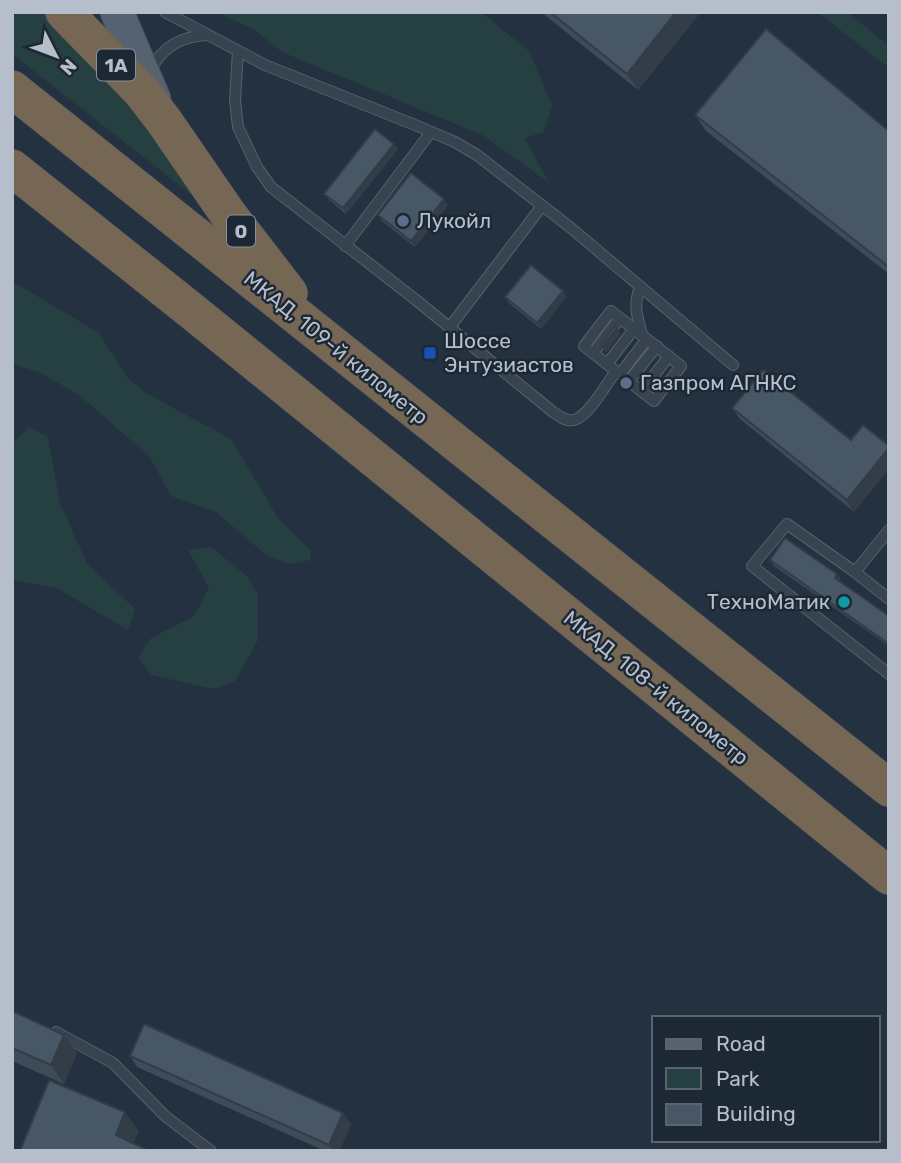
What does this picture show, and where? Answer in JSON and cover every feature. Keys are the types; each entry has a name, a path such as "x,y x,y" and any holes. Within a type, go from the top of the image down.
{"highway":[{"name":"1A","path":"65,12 157,106"},
{"name":"МКАД, 109-й километр","path":"12,89 889,789"},
{"name":"0","path":"157,106 228,214 323,339"},
{"path":"12,169 188,308"},
{"path":"12,195 188,308"},
{"name":"МКАД, 108-й километр","path":"188,308 889,876"}],"main road":[{"name":"0","path":"117,12 157,106"}],"lane":[{"path":"165,12 265,65 431,132 477,155 733,365"},
{"path":"157,106 150,72 156,59 163,51 184,39 208,35"},
{"path":"237,51 236,114 243,141 257,167 279,195 566,420 573,421 588,410 618,372 641,334 635,308 640,287"},
{"path":"345,246 431,132"},
{"path":"449,328 542,206"},
{"path":"620,318 641,334 681,366 654,401 593,353 620,318"},
{"path":"618,372 641,334"},
{"path":"618,372 657,346"},
{"path":"642,391 669,356"},
{"path":"889,599 787,524 752,566 889,674"},
{"path":"855,572 889,530"},
{"path":"45,1027 113,1063 164,1116 211,1151"}],"green space":[{"path":"12,12 47,12 97,63 212,211 12,54"},
{"path":"216,12 481,12 529,51 552,105 544,132 525,138 549,183 484,136 282,52 253,29"},
{"path":"817,12 847,12 889,46 889,64 885,65"},
{"path":"12,281 99,333 126,376 144,392 231,439 278,518 310,550 311,560 290,564 268,557 216,512 171,496 149,456 79,395 39,372 12,364"},
{"path":"29,427 48,437 60,503 87,563 135,609 128,630 56,588 12,580 12,444"},
{"path":"211,547 247,576 258,595 258,640 235,681 214,689 151,675 138,657 151,638 194,616 209,588 188,550"}],"building":[{"path":"550,12 676,12 627,74"},
{"path":"766,29 889,131 889,267 695,115"},
{"path":"375,129 394,144 343,208 324,194"},
{"path":"411,173 444,199 411,241 378,215"},
{"path":"531,265 563,291 537,323 505,297"},
{"path":"615,326 617,328 602,347 600,346"},
{"path":"763,370 851,440 863,425 889,446 847,500 732,408"},
{"name":"ТехноМатик","path":"785,538 837,574 835,578 889,616 889,644 770,560"},
{"path":"12,1011 64,1035 51,1065 12,1048"},
{"path":"144,1024 343,1113 329,1145 130,1056"},
{"path":"49,1080 125,1112 116,1135 149,1151 20,1151"}],"place":[{"name":"Лукойл","path":"403,221"},
{"name":"Шоссе Энтузиастов","path":"430,353"},
{"name":"Газпром АГНКС","path":"626,383"},
{"name":"ТехноМатик","path":"844,602"}]}
